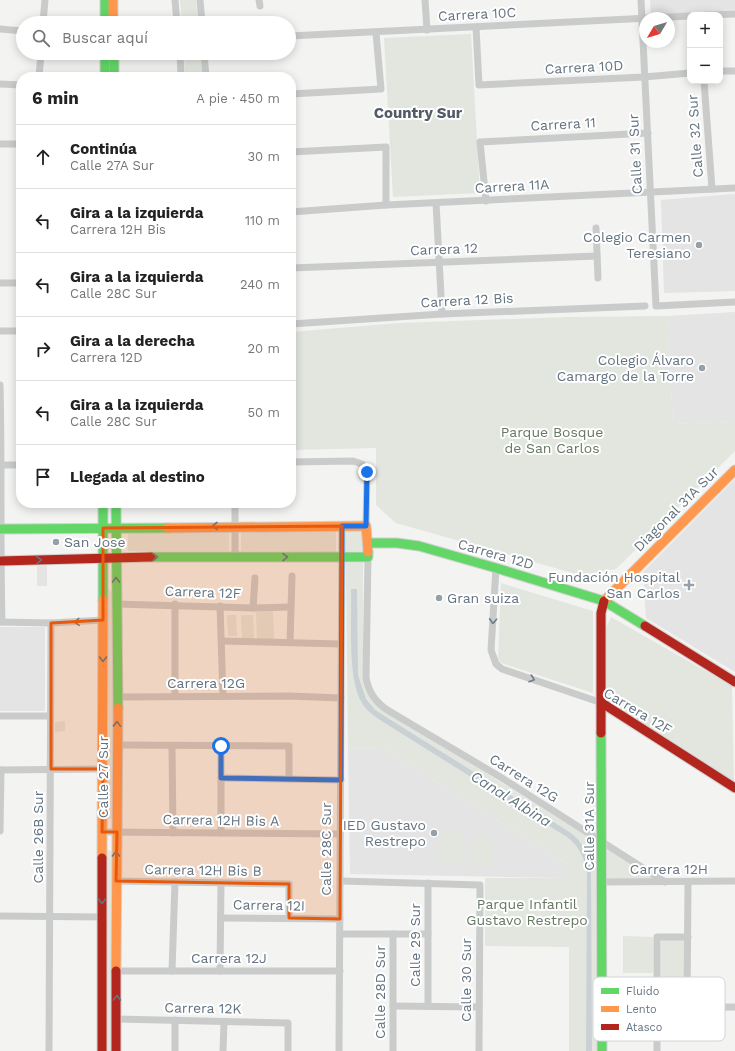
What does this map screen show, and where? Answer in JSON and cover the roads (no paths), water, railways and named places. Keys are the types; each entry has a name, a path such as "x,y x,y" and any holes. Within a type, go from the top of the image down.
{"street":[{"path":"44,16 45,0"},
{"path":"104,0 105,16"},
{"path":"113,0 113,16"},
{"path":"175,0 176,16"},
{"path":"200,0 201,16"},
{"path":"425,0 427,30"},
{"name":"Calle 31 Sur","path":"641,0 642,12"},
{"path":"723,14 735,14"},
{"name":"Carrera 10C","path":"675,17 687,16"},
{"name":"Carrera 10C","path":"296,36 639,18"},
{"name":"Carrera 10D","path":"476,27 479,85 644,78 687,73"},
{"path":"0,29 16,30"},
{"path":"296,94 381,89 376,32"},
{"name":"Calle 31 Sur","path":"643,48 656,306 735,302"},
{"path":"39,72 40,60"},
{"path":"105,60 105,72"},
{"path":"114,60 114,72"},
{"path":"180,60 181,72"},
{"path":"205,60 206,72"},
{"path":"723,72 735,71"},
{"path":"0,84 16,85"},
{"name":"Calle 32 Sur","path":"704,84 712,189"},
{"name":"Carrera 11","path":"486,201 480,142 648,133"},
{"path":"0,144 16,144"},
{"path":"296,152 386,147 386,206"},
{"name":"Carrera 11A","path":"296,212 735,188"},
{"path":"436,203 442,314"},
{"path":"596,228 598,278"},
{"name":"Carrera 12","path":"296,268 597,256"},
{"path":"0,283 16,283"},
{"name":"Carrera 12 Bis","path":"296,324 442,314 645,306"},
{"path":"0,331 16,331"},
{"path":"0,385 1,622 51,623 103,620"},
{"path":"0,561 235,556 368,557 366,526 367,472 362,464 353,460 296,462"},
{"path":"1,465 16,465"},
{"name":"Diagonal 31A Sur","path":"604,602 735,470"},
{"name":"Calle 27 Sur","path":"102,1051 103,508"},
{"name":"Calle 27 Sur","path":"116,508 118,696 116,881 118,971 116,1051"},
{"path":"235,508 235,556"},
{"name":"Calle 28C Sur","path":"340,1051 342,526"},
{"path":"0,529 366,526"},
{"name":"Carrera 12D","path":"368,543 397,543 418,546 496,568 604,602 735,682"},
{"name":"Carrera 12G","path":"368,557 366,677 372,694 389,711 502,778 665,882"},
{"name":"Carrera 12F","path":"496,568 491,650 496,664 502,669 602,703 735,788"},
{"path":"290,642 292,576"},
{"path":"253,608 255,578"},
{"name":"Calle 31A Sur","path":"602,977 601,613 604,602"},
{"name":"Carrera 12F","path":"116,604 175,604 253,608 290,607"},
{"path":"175,604 175,696"},
{"path":"220,606 223,696"},
{"name":"Calle 26B Sur","path":"49,1051 51,623"},
{"path":"222,641 341,644"},
{"name":"Carrera 12G","path":"118,696 341,698"},
{"path":"0,716 50,716"},
{"path":"117,746 289,746 289,779"},
{"path":"172,746 173,832"},
{"path":"221,746 221,833"},
{"path":"0,831 1,770 103,769"},
{"path":"221,778 341,780"},
{"name":"Carrera 12H Bis A","path":"102,832 340,834"},
{"name":"Carrera 12H Bis B","path":"116,881 289,884 289,918"},
{"path":"341,881 428,883"},
{"name":"Carrera 12H","path":"603,882 735,881"},
{"path":"172,971 175,882"},
{"path":"687,977 688,882"},
{"path":"220,971 222,918 221,883"},
{"name":"Calle 30 Sur","path":"428,883 480,884 479,1051"},
{"name":"Calle 29 Sur","path":"428,883 428,1006"},
{"path":"0,916 50,918 102,917"},
{"name":"Carrera 12I","path":"222,918 340,919"},
{"path":"340,934 428,934"},
{"name":"Calle 28D Sur","path":"393,1051 394,934"},
{"path":"657,977 657,937 688,937"},
{"name":"Carrera 12J","path":"118,971 340,971"},
{"path":"393,1006 479,1007"},
{"name":"Carrera 12K","path":"117,1019 288,1023 288,1051"},
{"path":"175,1020 175,1051"},
{"path":"223,1051 224,1022"},
{"name":"Calle 31A Sur","path":"602,1041 602,1051"}],"water":[{"name":"Canal Albina","path":"351,589 357,589 358,675 366,699 375,710 571,833 585,849 591,870 592,1051 586,1051 587,870 580,852 567,837 380,720 366,708 357,692 352,664"}],"place":[{"name":"Colegio Carmen Teresiano","path":"699,245"},
{"name":"Colegio Álvaro Camargo de la Torre","path":"702,368"},
{"name":"San Jose","path":"56,542"},
{"name":"Fundación Hospital San Carlos","path":"689,585"},
{"name":"Gran suiza","path":"439,598"},
{"name":"IED Gustavo Restrepo","path":"434,833"}],"district":[{"name":"Country Sur","path":"418,113"}],"park label":[{"name":"Parque Bosque de San Carlos","path":"552,440"},
{"name":"Parque Infantil Gustavo Restrepo","path":"527,912"}]}
